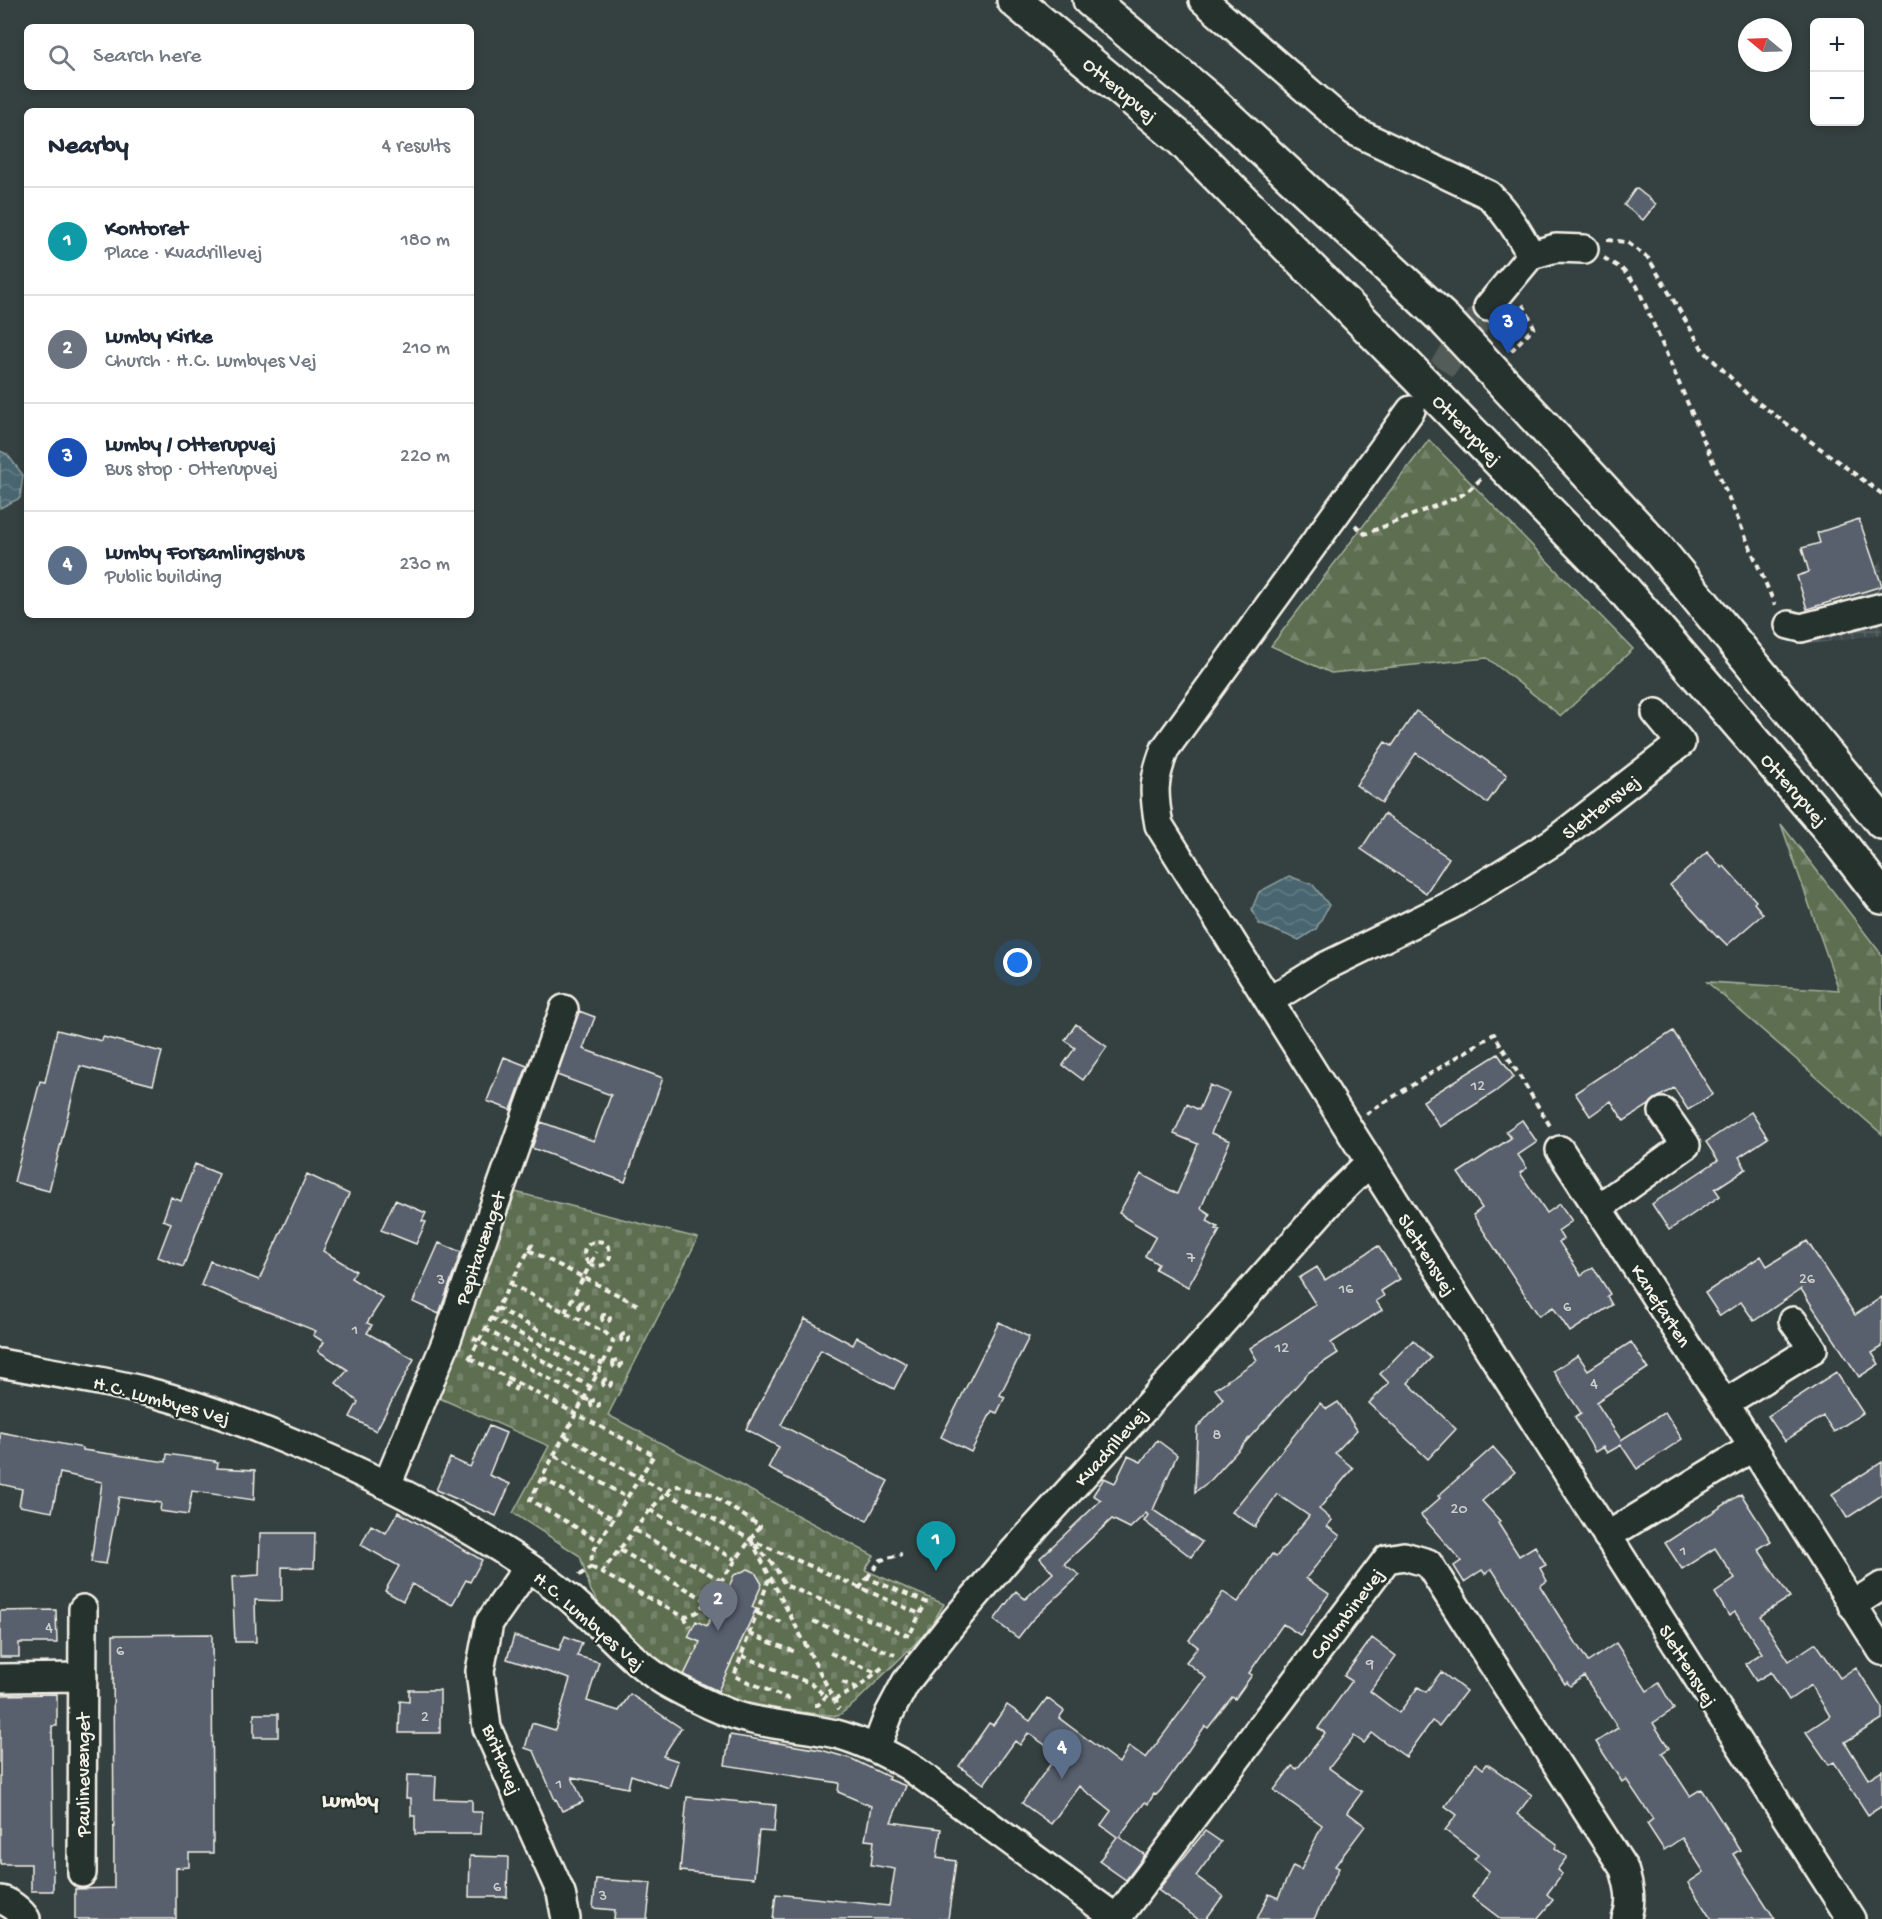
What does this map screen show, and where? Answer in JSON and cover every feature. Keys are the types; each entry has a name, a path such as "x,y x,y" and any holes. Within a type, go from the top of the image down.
{"main road":[{"name":"Otterupvej","path":"1014,0 1182,140 1401,360 1618,584 1827,826 1882,897"},
{"path":"1090,0 1207,98 1444,319 1657,548 1882,822"}],"street":[{"path":"1203,0 1354,131 1489,195 1516,226 1531,255"},
{"path":"1496,297 1531,255 1556,248 1584,249"},
{"path":"1269,1001 1159,825 1154,797 1157,770 1165,749 1411,410"},
{"path":"1789,625 1801,628 1882,607"},
{"name":"Slettensvej","path":"1656,713 1681,742 1553,842 1453,904 1324,967 1269,1001 1851,1919"},
{"name":"Pepitavænget","path":"387,1485 446,1342 564,1009"},
{"path":"1598,1208 1686,1145 1662,1112"},
{"name":"Kanefarten","path":"1560,1150 1725,1403 1882,1651"},
{"name":"Kvadrillevej","path":"876,1748 889,1714 906,1682 955,1620 1014,1551 1334,1197 1370,1162"},
{"path":"1725,1403 1813,1349 1792,1321"},
{"name":"H.C. Lumbyes Vej","path":"0,1363 147,1391 225,1415 317,1452 387,1485 459,1523 528,1567 582,1608 639,1664 668,1684 706,1704 740,1716 779,1726 836,1734 876,1748 910,1767 1117,1919"},
{"path":"1607,1536 1753,1447"},
{"name":"Columbinevej","path":"1117,1919 1387,1559 1404,1556 1428,1563 1624,1869 1630,1890 1629,1912 1626,1919"},
{"name":"Brittavej","path":"528,1567 489,1623 480,1671 488,1728 561,1893 566,1919"},
{"path":"1852,1605 1882,1586"},
{"name":"Paulinevænget","path":"82,1873 83,1609"},
{"path":"0,1678 83,1677"},
{"path":"0,1900 4,1900 23,1914 26,1919"}],"path":[{"path":"1584,249 1606,240 1627,242 1650,259 1703,350 1749,396 1882,494"},
{"path":"1584,249 1622,269 1637,286 1780,618 1789,625"},
{"path":"1496,297 1525,308 1534,327 1508,354"},
{"path":"1338,510 1365,534 1460,496 1487,473"},
{"path":"1347,1126 1494,1034 1563,1145 1560,1150"},
{"path":"534,1241 470,1358 654,1455 592,1553 591,1567 684,1617 690,1626"},
{"path":"593,1241 600,1241 607,1245 610,1252 605,1265 597,1267 590,1265 585,1260 584,1252 587,1245 593,1241"},
{"path":"529,1250 638,1305"},
{"path":"565,1312 596,1252"},
{"path":"510,1284 599,1329 613,1341"},
{"path":"497,1308 604,1362 614,1363"},
{"path":"577,1318 581,1310"},
{"path":"491,1318 603,1382"},
{"path":"599,1329 604,1321"},
{"path":"485,1329 591,1387"},
{"path":"613,1341 621,1340"},
{"path":"599,1541 530,1500 555,1456 613,1341"},
{"path":"478,1342 592,1401"},
{"path":"506,1387 510,1379"},
{"path":"514,1391 518,1383"},
{"path":"565,1436 751,1540 920,1614"},
{"path":"555,1456 628,1498"},
{"path":"542,1478 614,1519"},
{"path":"601,1573 650,1510 672,1487 678,1486 710,1494 760,1526 707,1601 697,1612 684,1617"},
{"path":"650,1510 736,1560"},
{"path":"635,1530 720,1580"},
{"path":"751,1540 834,1700 840,1716 836,1734"},
{"path":"751,1540 774,1565 785,1585 909,1636 926,1602 867,1578"},
{"path":"620,1550 707,1601"},
{"path":"859,1588 881,1560 902,1554"},
{"path":"770,1578 734,1676 792,1701"},
{"path":"757,1613 781,1622"},
{"path":"813,1621 895,1655"},
{"path":"750,1634 798,1653"},
{"path":"834,1700 858,1688 878,1673 902,1646"},
{"path":"830,1653 878,1673"},
{"path":"742,1656 812,1684 826,1697"},
{"path":"843,1682 858,1688"},
{"path":"810,1705 818,1705 830,1692"}],"shaded area":[{"path":"1882,559 1882,634 1811,644"}],"green space":[{"path":"1429,440 1633,649 1561,716 1487,658 1331,673 1271,646"},
{"path":"1781,824 1882,955 1882,1134 1707,982 1839,990"},
{"path":"515,1192 698,1238 608,1415 874,1556 865,1570 944,1604 927,1632 855,1703 838,1716 783,1710 717,1696 680,1678 609,1620 591,1591 580,1556 513,1513 549,1446 437,1397"}],"water":[{"path":"0,451 7,454 23,475 20,498 0,508"},
{"path":"1289,876 1313,885 1329,905 1316,929 1299,940 1259,924 1252,909 1259,892"}],"building":[{"path":"1636,188 1656,204 1643,220 1624,205"},
{"path":"1859,519 1882,586 1807,609 1797,576 1809,572 1802,548 1820,543 1817,533"},
{"path":"1416,711 1507,775 1487,803 1416,753 1382,803 1356,785 1385,742 1392,746"},
{"path":"1384,814 1449,858 1426,893 1361,849"},
{"path":"1707,852 1722,868 1724,866 1756,901 1754,903 1763,914 1727,945 1670,885"},
{"path":"579,1011 595,1017 583,1049 663,1078 625,1182 532,1148 541,1122 594,1141 611,1095 557,1075"},
{"path":"1076,1024 1107,1047 1083,1080 1063,1065 1075,1048 1065,1040"},
{"path":"57,1030 102,1041 103,1037 162,1052 153,1085 80,1066 49,1191 14,1182 40,1081 45,1082"},
{"path":"1673,1031 1713,1094 1688,1110 1674,1088 1624,1121 1611,1101 1590,1116 1575,1093"},
{"path":"1498,1054 1514,1077 1440,1127 1423,1101"},
{"path":"504,1057 527,1066 511,1110 487,1101"},
{"path":"1210,1085 1229,1093 1211,1133 1230,1141 1201,1208 1210,1214 1207,1221 1220,1230 1188,1287 1155,1269 1158,1264 1145,1256 1156,1236 1119,1213 1141,1174 1177,1194 1198,1144 1174,1134 1187,1104 1199,1110"},
{"path":"1751,1112 1768,1138 1739,1157 1746,1169 1715,1189 1720,1196 1669,1230 1652,1204 1718,1160 1706,1142"},
{"path":"1522,1120 1537,1142 1518,1155 1527,1168 1520,1173 1547,1213 1560,1204 1572,1221 1558,1231 1563,1239 1559,1242 1581,1275 1593,1267 1610,1294 1607,1296 1612,1305 1570,1332 1553,1307 1539,1316 1473,1215 1482,1208 1458,1173 1511,1138 1506,1131"},
{"path":"195,1164 219,1174 183,1267 158,1257 171,1223 163,1220 171,1197 181,1201"},
{"path":"307,1174 349,1194 323,1251 356,1271 351,1278 383,1298 367,1323 372,1325 367,1333 414,1359 376,1431 350,1417 358,1402 336,1383 348,1370 318,1351 324,1342 313,1335 316,1331 201,1285 210,1261 259,1280"},
{"path":"395,1200 426,1213 422,1221 426,1222 416,1244 381,1230"},
{"path":"1807,1241 1855,1315 1882,1297 1882,1347 1872,1353 1879,1364 1859,1377 1801,1289 1754,1321 1741,1302 1720,1316 1705,1293 1761,1256 1767,1266"},
{"path":"439,1243 461,1252 439,1314 413,1302"},
{"path":"1378,1246 1400,1279 1381,1291 1384,1296 1376,1301 1382,1310 1331,1343 1338,1353 1309,1372 1211,1480 1195,1492 1197,1428 1223,1399 1215,1389 1257,1360 1250,1348 1316,1305 1299,1278 1317,1267 1325,1280"},
{"path":"805,1319 853,1345 857,1337 907,1364 894,1389 821,1350 781,1425 888,1481 867,1521 768,1468 779,1447 746,1429"},
{"path":"999,1322 1029,1337 1000,1395 1005,1397 997,1413 992,1411 971,1452 941,1437"},
{"path":"1413,1340 1431,1358 1408,1383 1456,1429 1428,1459 1369,1403 1389,1383 1380,1374"},
{"path":"1631,1342 1648,1368 1596,1402 1621,1440 1665,1412 1682,1439 1637,1469 1621,1445 1607,1453 1603,1447 1595,1452 1575,1417 1581,1413 1553,1371 1578,1355 1588,1370"},
{"path":"1836,1372 1863,1413 1834,1432 1823,1416 1785,1441 1768,1416"},
{"path":"1338,1402 1357,1430 1335,1453 1353,1468 1319,1509 1332,1520 1327,1526 1340,1536 1306,1578 1329,1594 1300,1635 1283,1624 1249,1673 1252,1675 1235,1699 1232,1697 1208,1728 1205,1726 1161,1790 1156,1795 1154,1794 1148,1804 1145,1802 1119,1837 1145,1855 1126,1880 1099,1861 1117,1837 1101,1825 1111,1811 1079,1786 1051,1824 1022,1803 1058,1754 1028,1733 1020,1745 1015,1741 984,1784 959,1766 989,1723 993,1725 1007,1705 1030,1721 1047,1698 1064,1711 1059,1718 1119,1763 1129,1746 1146,1758 1206,1678 1186,1662 1198,1647 1189,1640 1223,1592 1238,1602 1272,1554 1276,1557 1309,1516 1277,1494 1255,1527 1232,1512 1320,1403 1327,1409"},
{"path":"489,1426 506,1433 489,1475 510,1484 496,1516 436,1490 450,1458 470,1467"},
{"path":"0,1432 83,1448 83,1450 166,1462 167,1454 215,1461 218,1463 217,1468 255,1470 254,1500 192,1491 188,1515 160,1511 161,1503 119,1497 106,1564 91,1562 102,1482 60,1473 52,1512 19,1506 22,1489 0,1484"},
{"path":"1157,1440 1177,1455 1153,1510 1202,1542 1191,1557 1144,1521 1148,1515 1146,1513 1130,1528 1112,1519 1064,1564 1080,1575 1032,1620 1018,1638 994,1620 1016,1591 1025,1599 1053,1573 1040,1558 1101,1500 1093,1495 1104,1478 1115,1483 1128,1456 1141,1462"},
{"path":"1493,1447 1515,1472 1482,1501 1500,1521 1498,1523 1519,1556 1535,1546 1546,1565 1540,1568 1547,1581 1540,1586 1588,1662 1616,1643 1647,1691 1659,1683 1674,1709 1653,1723 1669,1748 1662,1753 1690,1796 1701,1789 1740,1850 1733,1854 1775,1919 1711,1919 1688,1883 1704,1872 1682,1838 1664,1850 1647,1824 1653,1819 1626,1779 1622,1782 1596,1742 1618,1728 1584,1676 1570,1686 1567,1682 1565,1684 1492,1569 1485,1574 1482,1570 1464,1582 1454,1566 1461,1561 1421,1515 1440,1498 1438,1496"},
{"path":"1882,1462 1882,1495 1847,1518 1832,1494"},
{"path":"1741,1494 1771,1541 1758,1549 1790,1597 1760,1616 1789,1661 1816,1643 1840,1678 1856,1667 1882,1708 1882,1719 1845,1742 1868,1779 1882,1770 1882,1806 1868,1815 1834,1762 1829,1765 1806,1732 1830,1716 1811,1685 1789,1700 1771,1672 1756,1681 1745,1664 1762,1653 1735,1612 1729,1616 1715,1593 1735,1579 1715,1548 1682,1569 1665,1543"},
{"path":"398,1512 482,1560 470,1582 466,1580 452,1605 412,1584 403,1601 385,1591 399,1566 361,1545 371,1525 386,1533"},
{"path":"260,1533 315,1533 314,1568 282,1567 282,1601 255,1600 256,1642 235,1642 232,1577 259,1575"},
{"path":"748,1569 755,1572 762,1584 752,1607 756,1609 718,1691 684,1675 700,1642 688,1637 696,1621 707,1626 721,1594 725,1596 734,1575"},
{"path":"56,1610 57,1643 19,1643 19,1657 0,1657 0,1611"},
{"path":"212,1634 213,1853 189,1853 189,1867 176,1868 176,1919 75,1919 75,1889 114,1888 113,1635"},
{"path":"514,1636 559,1650 565,1636 582,1643 577,1656 599,1662 587,1701 619,1711 630,1694 681,1728 663,1756 678,1761 669,1788 631,1775 628,1788 572,1777 583,1802 562,1811 534,1751 525,1748 532,1723 555,1730 570,1679 507,1659"},
{"path":"1372,1638 1396,1656 1370,1691 1399,1713 1418,1687 1426,1692 1441,1672 1466,1691 1439,1726 1432,1721 1406,1757 1372,1733 1364,1743 1354,1736 1329,1768 1362,1792 1347,1812 1365,1826 1335,1866 1339,1868 1314,1919 1257,1919 1269,1894 1278,1898 1293,1866 1301,1870 1322,1825 1274,1790 1292,1766 1297,1769 1325,1733 1318,1728 1352,1681 1344,1676"},
{"path":"409,1690 440,1690 440,1733 399,1733 400,1701 409,1702"},
{"path":"57,1694 57,1726 52,1726 53,1891 31,1891 31,1864 0,1864 0,1695"},
{"path":"254,1714 278,1714 278,1737 254,1737"},
{"path":"730,1735 821,1750 852,1759 906,1786 891,1822 941,1829 937,1858 956,1861 948,1919 773,1919 776,1894 889,1906 895,1869 871,1865 874,1841 865,1840 871,1806 838,1792 839,1783 725,1765"},
{"path":"1476,1763 1483,1769 1487,1764 1532,1795 1517,1814 1557,1844 1555,1848 1567,1857 1557,1870 1562,1874 1547,1894 1553,1900 1537,1919 1501,1919 1472,1897 1489,1871 1474,1859 1478,1855 1445,1830 1457,1815 1445,1806"},
{"path":"407,1775 436,1776 435,1799 472,1800 472,1812 482,1812 481,1834 415,1834 415,1816 411,1816 411,1798 406,1798"},
{"path":"687,1797 776,1805 774,1832 759,1831 754,1878 680,1871"},
{"path":"1205,1831 1221,1842 1196,1876 1223,1896 1206,1919 1198,1919 1158,1890"},
{"path":"470,1856 508,1857 507,1897 469,1897"},
{"path":"596,1879 651,1883 647,1919 614,1919 615,1910 593,1908"}],"tunnel":[{"path":"1417,402 1488,307"}],"place":[{"name":"Lumby / Otterupvej","path":"1508,354"},
{"name":"Kontoret","path":"936,1571"},
{"name":"Lumby Kirke","path":"718,1631"},
{"name":"Lumby Forsamlingshus","path":"1062,1779"}],"district":[{"name":"Lumby","path":"350,1798"}]}
